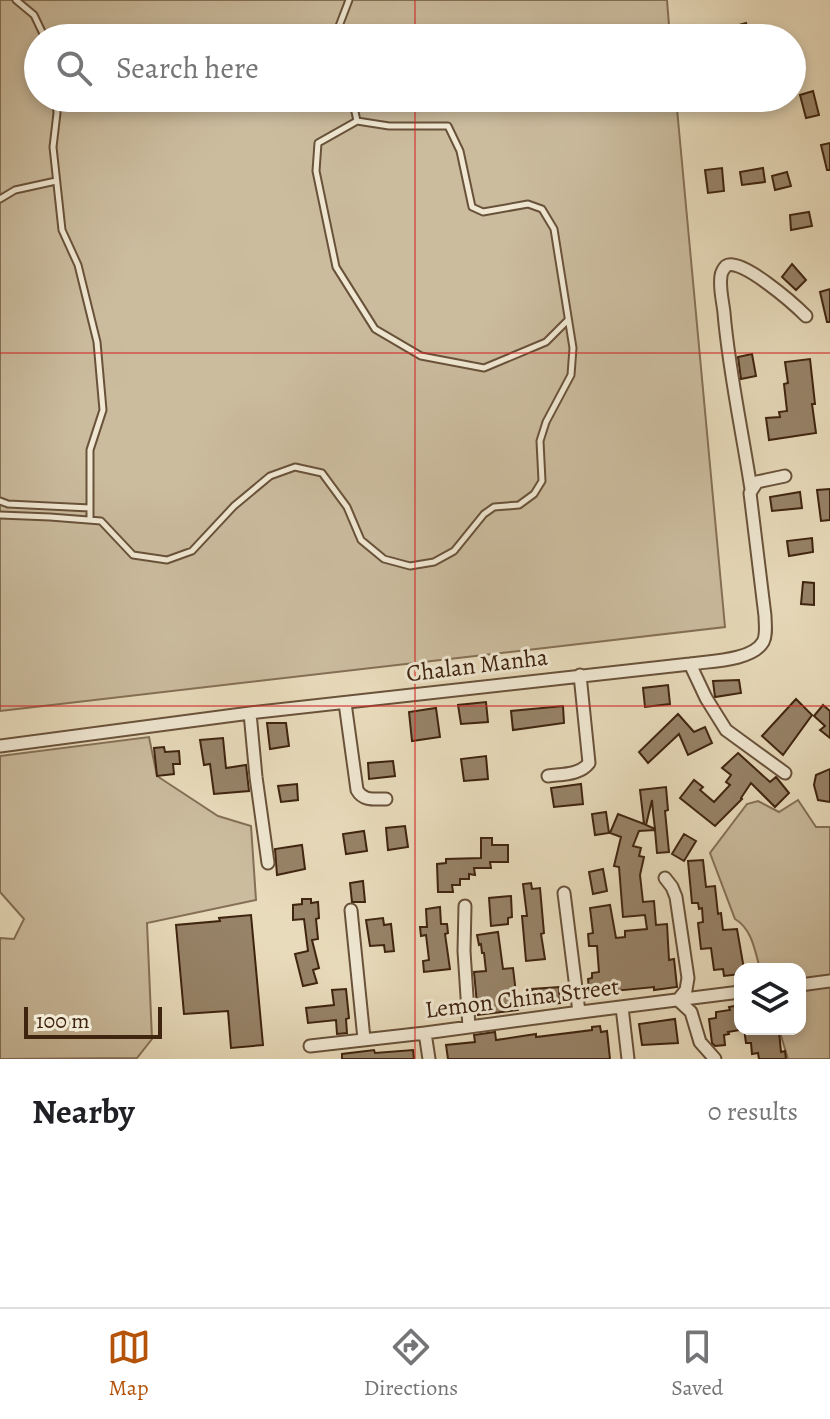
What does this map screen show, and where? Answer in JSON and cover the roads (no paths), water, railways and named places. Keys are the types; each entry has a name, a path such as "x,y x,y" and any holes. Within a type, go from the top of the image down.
{"street":[{"path":"751,489 726,343 720,280 724,268 735,263 747,269 806,316"},
{"path":"751,489 757,482 785,476"},
{"name":"Chalan Manha","path":"0,746 250,713 690,664 746,655 764,639 765,616 751,489"},
{"path":"690,664 716,716 728,732 785,773"},
{"path":"548,776 581,770 589,763 580,675"},
{"path":"345,703 357,790 365,798 386,799"},
{"path":"250,713 268,863"},
{"path":"665,878 676,897 688,978 685,993 678,1000 691,1012 700,1042 715,1059"},
{"path":"564,893 579,1012"},
{"path":"465,906 464,951 469,1027"},
{"path":"351,910 364,1039"},
{"path":"806,984 830,981"},
{"name":"Lemon China Street","path":"310,1046 734,993"},
{"path":"622,1007 628,1059"},
{"path":"425,1033 429,1059"}],"lane":[{"path":"16,0 34,15 38,24"},
{"path":"340,24 349,0"},
{"path":"57,112 53,147 62,230 78,265 97,342 103,410 90,450 90,520"},
{"path":"355,112 357,121"},
{"path":"0,515 101,521 133,555 167,560 192,551 234,506 270,476 295,467 322,473 347,507 361,540 384,559 410,566 434,562 454,551 484,514 494,507 519,505 534,494 542,481 540,441 546,422 571,375 573,348 554,229 542,209 528,204 483,212 472,207 460,151 448,126 389,126 357,121 318,143 316,171 336,267 375,329 421,356 484,368 546,342 568,319"},
{"path":"0,199 15,190 56,181"},
{"path":"0,501 90,508"}]}
